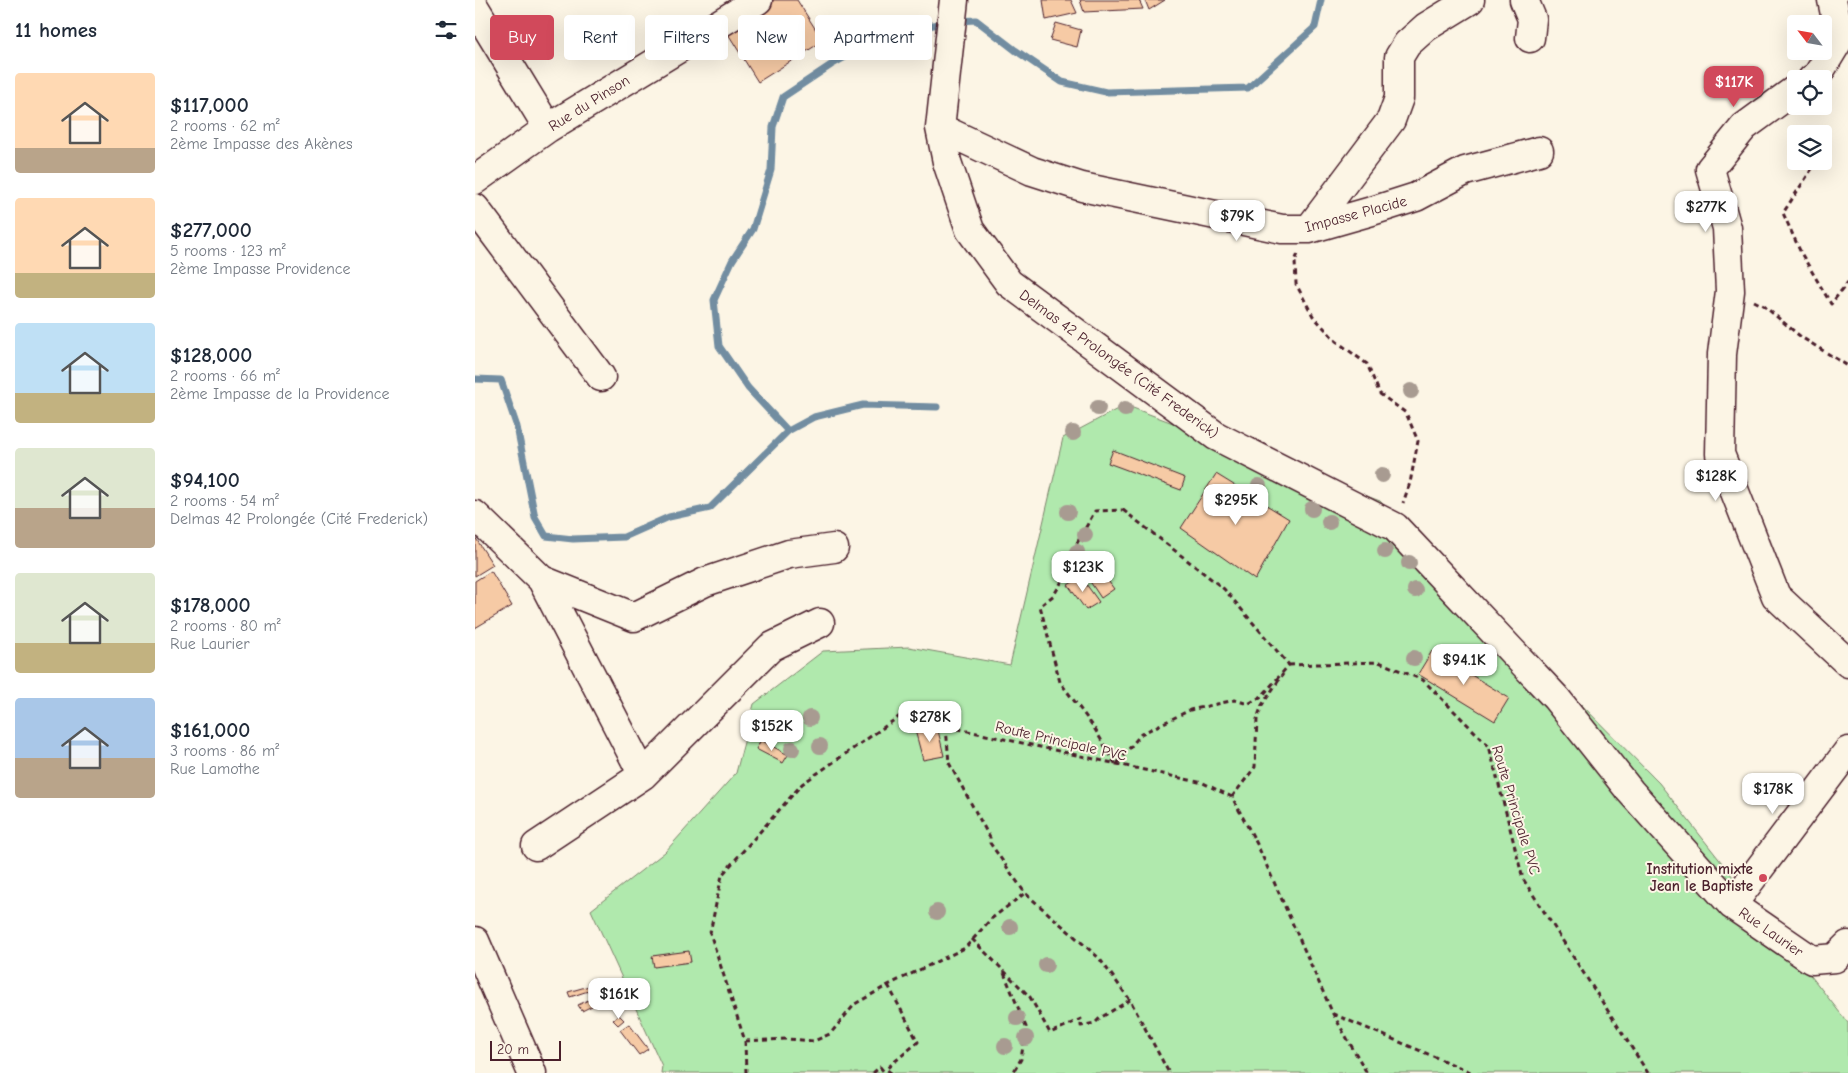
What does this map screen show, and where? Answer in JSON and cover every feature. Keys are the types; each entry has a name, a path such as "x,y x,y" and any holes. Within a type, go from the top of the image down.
{"street":[{"name":"Rue du Pinson","path":"475,180 548,128 728,8 758,0"},
{"name":"Delmas 42 Prolongée (Cité Frederick)","path":"954,0 940,128 947,162 970,230 1009,283 1216,436 1395,527 1557,698 1630,791 1732,905"},
{"path":"1309,229 1391,120 1399,98 1399,57 1407,44 1425,28 1470,0"},
{"path":"1524,0 1532,19 1530,38"},
{"path":"1821,70 1840,38 1832,0"},
{"path":"475,8 548,128"},
{"path":"1787,96 1744,127 1710,169 1727,228 1730,291 1722,354 1720,454 1776,596 1848,663"},
{"name":"Impasse Placide","path":"940,128 1032,171 1082,187 1282,229 1309,229 1416,197 1465,171 1539,151"},
{"path":"475,208 601,376"},
{"path":"475,515 542,580 643,775"},
{"path":"542,580 634,616 705,582 789,554 834,548"},
{"path":"536,846 643,775 771,647 820,623"},
{"name":"Rue Laurier","path":"1848,751 1732,905 1812,960 1835,958 1848,945"},
{"path":"475,941 532,1073"}],"path":[{"path":"1811,170 1783,213 1801,253 1831,304 1848,282"},
{"path":"1309,229 1295,261 1296,284 1313,316 1336,341 1367,364 1380,394 1406,413 1419,441 1410,483 1395,527"},
{"path":"1730,291 1765,306 1801,337 1848,366"},
{"path":"1123,510 1224,589 1289,665 1262,696 1248,704 1235,700 1190,710 1141,734 1116,765 1093,726 1060,682 1040,606 1054,595 1065,576 1071,552 1095,511 1123,510"},
{"name":"Route Principale PVC","path":"1289,665 1379,662 1423,680 1489,746 1523,879 1648,1073"},
{"path":"1289,665 1262,705 1257,719 1255,767 1232,797 1257,844 1333,1014 1367,1073"},
{"name":"Route Principale PVC","path":"746,1073 745,1042 710,933 722,874 802,784 900,716 1203,784 1232,797"},
{"path":"946,727 949,763 990,838 990,843 1025,893 1099,958 1131,1000 1169,1073"},
{"path":"745,1042 788,1039 814,1041 830,1034 855,1004 888,985 965,948 991,919 1025,893"},
{"path":"972,940 1030,997 1050,1033 1081,1019 1081,1026 1095,1023 1099,1018 1131,1000"},
{"path":"1003,970 1025,1027 1021,1059 1013,1073"},
{"path":"888,985 918,1042 886,1068 891,1073"},
{"path":"1333,1014 1473,1073"},
{"path":"873,1073 880,1067 885,1073"}],"green space":[{"path":"1125,405 1380,501 1659,783 1848,1023 1848,1073 661,1073 662,1066 591,910 665,852 736,773 754,704 823,651 909,647 1010,665 1063,438"}],"building":[{"path":"771,0 797,0 815,28 815,46 805,52 805,15 747,15"},
{"path":"1043,0 1071,0 1077,13 1046,20"},
{"path":"1080,0 1139,0 1143,9 1084,12"},
{"path":"1145,0 1165,0 1149,10"},
{"path":"738,21 738,50 728,34 728,27"},
{"path":"1056,23 1081,30 1077,47 1050,40"},
{"path":"744,60 793,60 758,82"},
{"path":"1113,450 1185,478 1181,490 1108,463"},
{"path":"1216,474 1289,519 1255,580 1181,528"},
{"path":"475,537 493,565 475,576"},
{"path":"1095,563 1114,589 1101,598 1083,571"},
{"path":"491,571 512,606 475,628 475,581"},
{"path":"1081,577 1099,602 1086,610 1068,585"},
{"path":"1432,651 1509,698 1495,721 1418,674"},
{"path":"937,726 944,756 923,760 915,730"},
{"path":"761,740 788,755 783,763 756,749"},
{"path":"689,951 691,962 654,967 652,956"},
{"path":"596,984 597,988 570,997 568,992"},
{"path":"605,992 608,998 582,1011 578,1005"},
{"path":"619,1015 624,1020 618,1025 613,1020"},
{"path":"629,1024 648,1049 639,1055 620,1030"}],"waterway":[{"path":"958,21 976,20 1015,50 1062,82 1106,92 1248,88 1315,27 1321,0"},
{"path":"788,431 748,388 719,346 714,300 732,261 753,229 771,170 773,127 783,97 831,65 865,46 922,27 945,23"},
{"path":"475,379 501,380 517,427 535,517 546,536 573,539 624,537 669,517 710,508 788,431 814,417 863,405 937,407"}],"place":[{"name":"Institution mixte Jean le Baptiste","path":"1763,878"}]}
